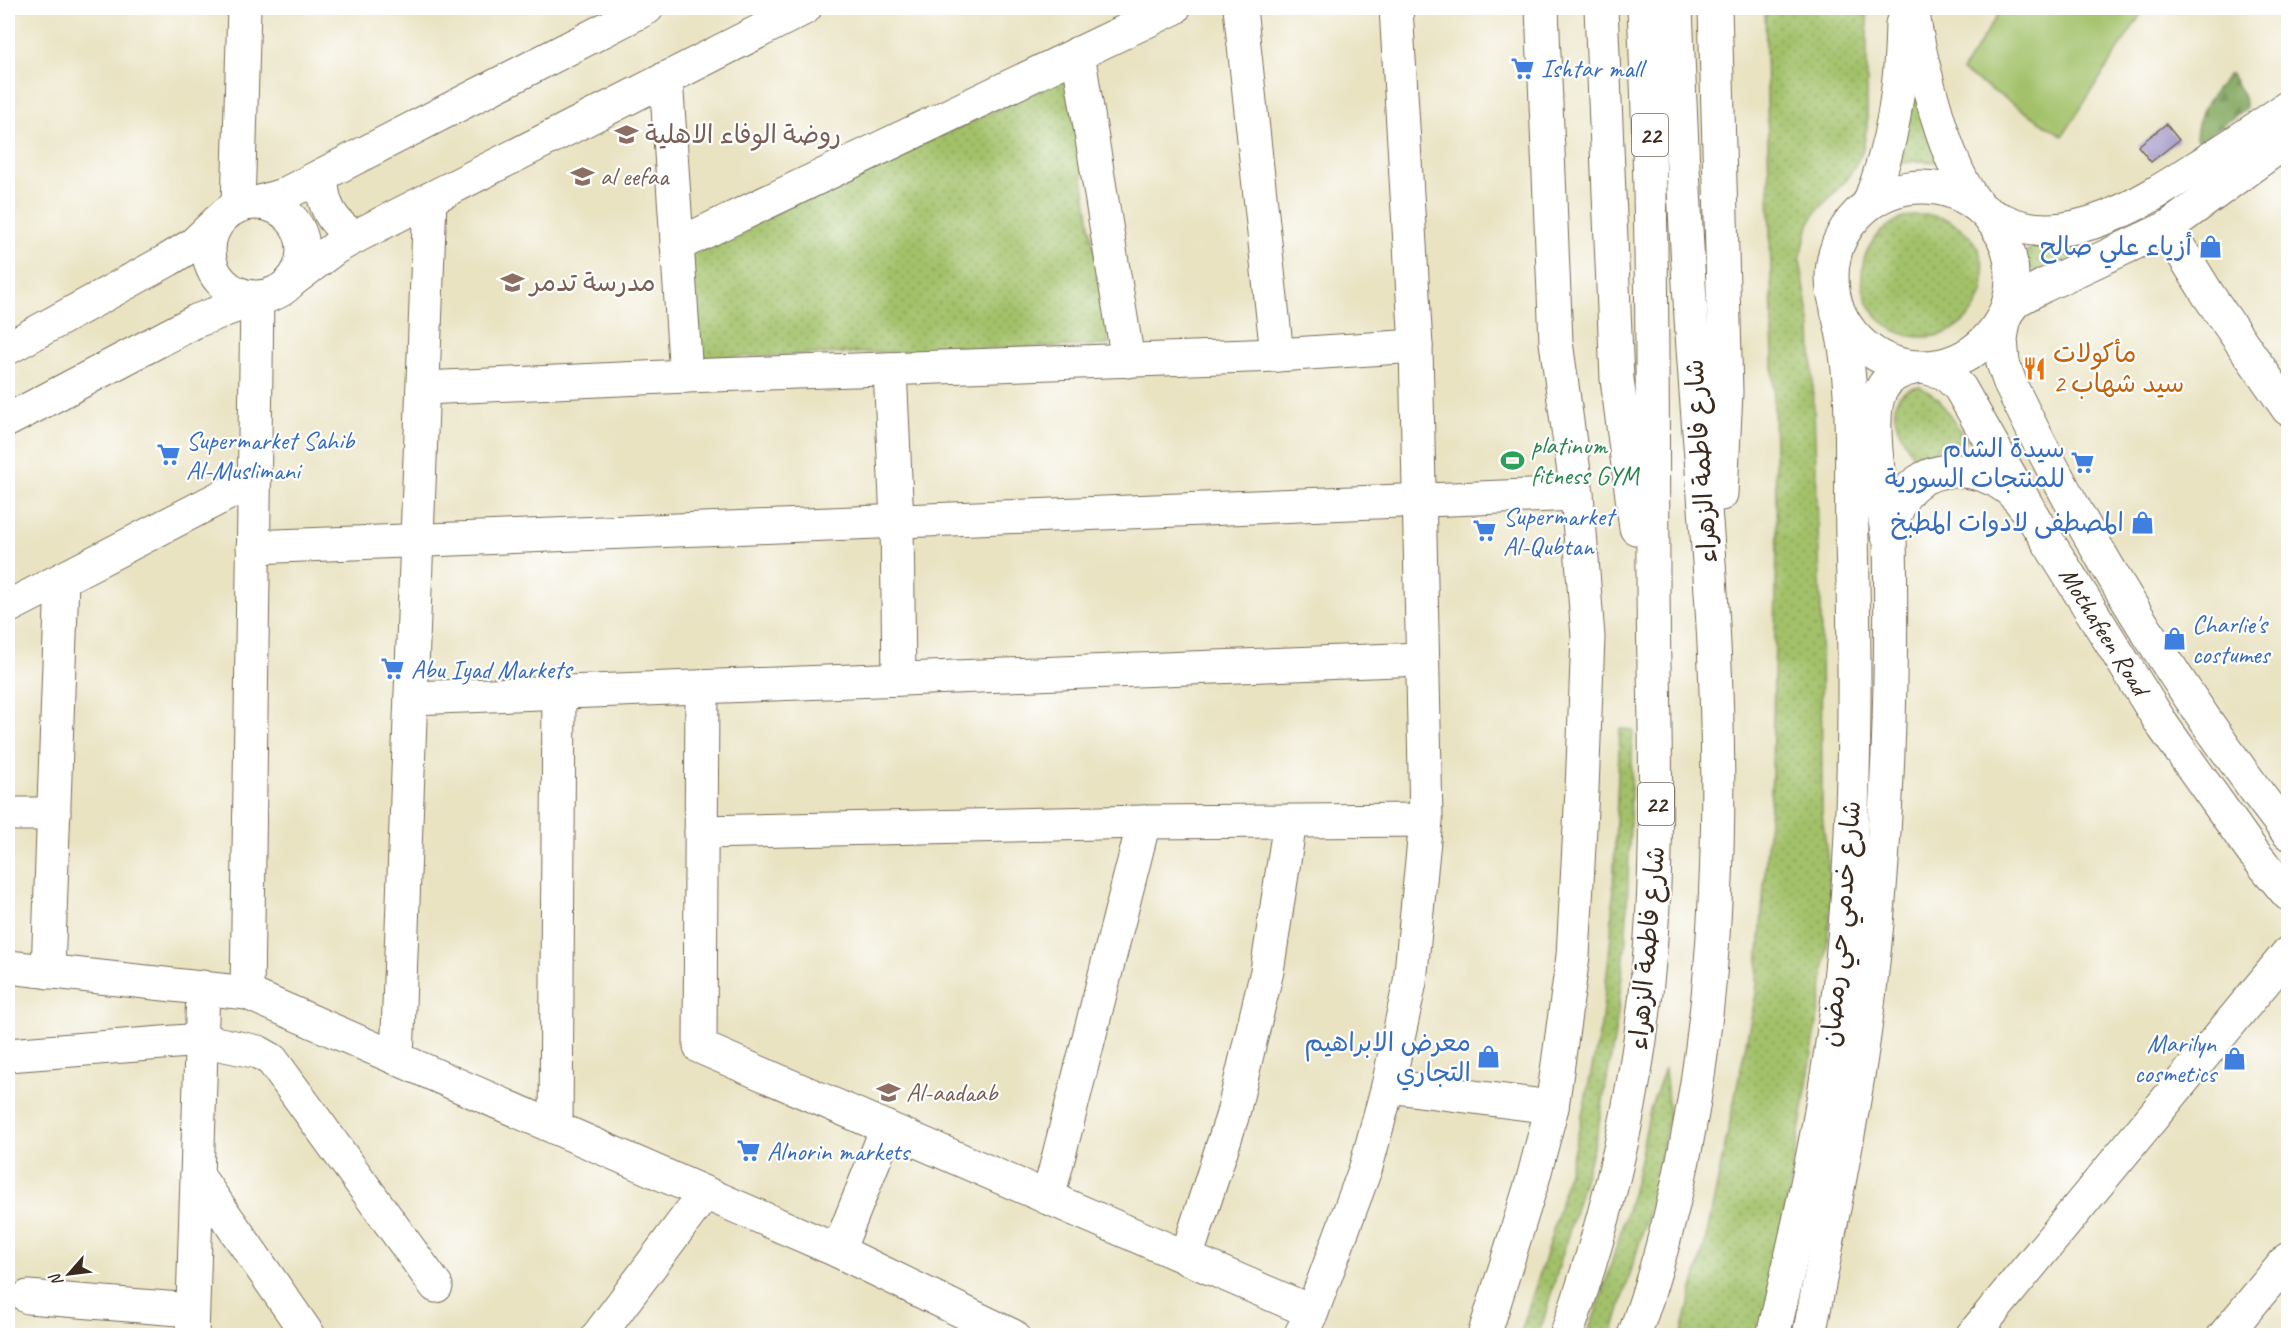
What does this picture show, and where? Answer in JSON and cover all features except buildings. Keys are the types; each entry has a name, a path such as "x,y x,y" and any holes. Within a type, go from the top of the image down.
{"main road":[{"path":"239,209 244,8"},
{"path":"8,348 168,260 194,244 239,209 283,195 647,8"},
{"path":"8,420 196,321 257,298 278,293 335,248 355,237 805,8"},
{"path":"677,245 1174,8"},
{"path":"1240,8 1277,355"},
{"path":"702,687 700,1047 1186,1258 1306,1324 1366,1167 1388,1086 1410,982 1426,820 1416,346 1396,8"},
{"path":"1484,1335 1523,1212 1552,1107 1573,956 1583,767 1588,637 1577,494 1556,342 1542,8"},
{"path":"1601,8 1617,379 1626,460 1653,642"},
{"name":"شارع فاطمة الزهراء","path":"1566,1335 1598,1237 1621,1154 1643,1023 1650,962 1656,845 1656,712 1653,642 1652,262 1644,8"},
{"name":"شارع فاطمة الزهراء","path":"1634,1335 1649,1294 1683,1167 1713,952 1718,828 1714,646 1686,262 1676,8"},
{"path":"1714,646 1726,392 1715,8"},
{"path":"1869,203 1886,156 1897,108 1902,59 1902,8"},
{"path":"1912,8 1920,52 1953,161 1965,187 2000,230 2011,258 2013,287 2005,315"},
{"path":"1078,54 1128,361"},
{"path":"666,78 686,376"},
{"path":"1921,368 1890,362 1868,350 1850,332 1837,310 1831,280 1835,251 1848,224 1869,203 1896,189 1926,186 1955,192 2012,225 2036,231 2088,223 2117,213 2151,197 2289,107"},
{"path":"1890,563 1876,438 1876,405 1880,391 1889,379 1899,372 1951,363 1973,352 1992,336 2015,302 2037,289 2167,228 2289,140"},
{"path":"322,175 323,200 328,211 344,230 355,237"},
{"path":"397,1058 430,199"},
{"path":"257,298 236,293 219,280 210,261 209,240 239,209 276,206 290,217 300,231 304,247 302,264 294,279"},
{"path":"2167,228 2209,296 2289,409"},
{"path":"168,260 186,263 199,274 206,289 205,306 196,321"},
{"path":"248,993 257,298"},
{"name":"شارع خدمي حي رمضان","path":"1773,1335 1814,1153 1836,1015 1850,865 1854,746 1851,506 1847,356 1844,333 1837,310"},
{"name":"Mothafeen Road","path":"2005,315 2001,351 2006,375 2087,530 2162,654 2238,766 2289,833"},
{"path":"8,331 32,331 49,325"},
{"path":"423,388 686,376 1277,355 1416,346"},
{"name":"Mothafeen Road","path":"1921,368 1944,373 1960,388 2039,526 2163,726 2252,850 2289,894"},
{"path":"890,369 897,521 899,679"},
{"path":"1811,1330 1849,1131 1875,942 1889,753 1890,532 1894,513 1916,484 1934,475 1953,471 1973,472 1992,478 2009,489 2039,526"},
{"path":"8,607 254,480"},
{"path":"253,547 1577,494"},
{"path":"48,972 62,580"},
{"path":"411,698 1422,658"},
{"path":"556,1128 560,693"},
{"path":"8,814 54,814"},
{"path":"701,831 1144,822 1426,820"},
{"path":"1048,1198 1144,822"},
{"path":"1186,1258 1232,1117 1261,993 1290,822"},
{"path":"1972,1335 2289,953"},
{"path":"8,968 248,993 838,1251 1002,1333"},
{"path":"28,1297 192,1323 203,987"},
{"path":"8,1055 201,1040 258,1052 272,1060 436,1286"},
{"path":"1388,1086 1552,1107"},
{"path":"838,1251 887,1128"},
{"path":"197,1175 309,1335"},
{"path":"598,1335 705,1193"},
{"path":"2224,1335 2289,1259"}],"green space":[{"path":"1765,8 1867,8 1867,126 1862,153 1847,179 1810,221 1800,260 1811,327 1821,610 1822,814 1831,888 1831,907 1822,992 1789,1193 1761,1335 1681,1336 1706,1239 1756,994 1772,778 1777,541"},
{"path":"2002,8 2145,8 2063,136 1962,71"},
{"path":"1911,70 1942,162 1915,161 1901,164"},
{"path":"2230,73 2243,95 2246,108 2200,141 2196,138 2199,119 2212,95"},
{"path":"1067,77 1109,345 699,358 688,254"},
{"path":"1923,215 1946,220 1957,225 1966,233 1974,242 1979,253 1984,276 1979,299 1974,310 1966,319 1957,327 1946,332 1923,337 1900,332 1889,327 1880,319 1872,310 1867,299 1862,276 1867,253 1872,242 1880,233 1889,225 1900,220"},
{"path":"2041,245 2071,245 2077,255 2051,269 2036,271 2030,269 2025,256 2027,252"},
{"path":"1919,386 1938,398 1967,441 1940,447 1918,465 1900,432 1895,409 1897,399 1905,391"},
{"path":"1620,729 1633,730 1626,939 1616,1029 1597,1134 1543,1322 1538,1335 1520,1335 1551,1238 1579,1130 1601,1026 1611,937"},
{"path":"1665,1068 1669,1115 1655,1190 1612,1335 1587,1335 1603,1292 1635,1183 1650,1110"}],"place":[{"name":"Ishtar mall","path":"1523,68"},
{"name":"روضة الوفاء الاهلية","path":"627,134"},
{"name":"al eefaa","path":"582,176"},
{"name":"أزياء علي صالح","path":"2210,246"},
{"name":"مدرسة تدمر","path":"512,282"},
{"name":"مأكولات سيد شهاب 2","path":"2035,368"},
{"name":"Supermarket Sahib Al-Muslimani","path":"168,455"},
{"name":"platinum fitness GYM","path":"1513,460"},
{"name":"سيدة الشام للمنتجات السورية","path":"2083,463"},
{"name":"المصطفى لادوات المطبخ","path":"2142,522"},
{"name":"Supermarket Al-Qubtan","path":"1485,531"},
{"name":"Charlie's costumes","path":"2174,639"},
{"name":"Abu Iyad Markets","path":"393,669"},
{"name":"معرض الابراهيم التجاري","path":"1489,1057"},
{"name":"Marilyn cosmetics","path":"2234,1058"},
{"name":"Al-aadaab","path":"888,1092"},
{"name":"Alnorin markets","path":"749,1151"}]}
